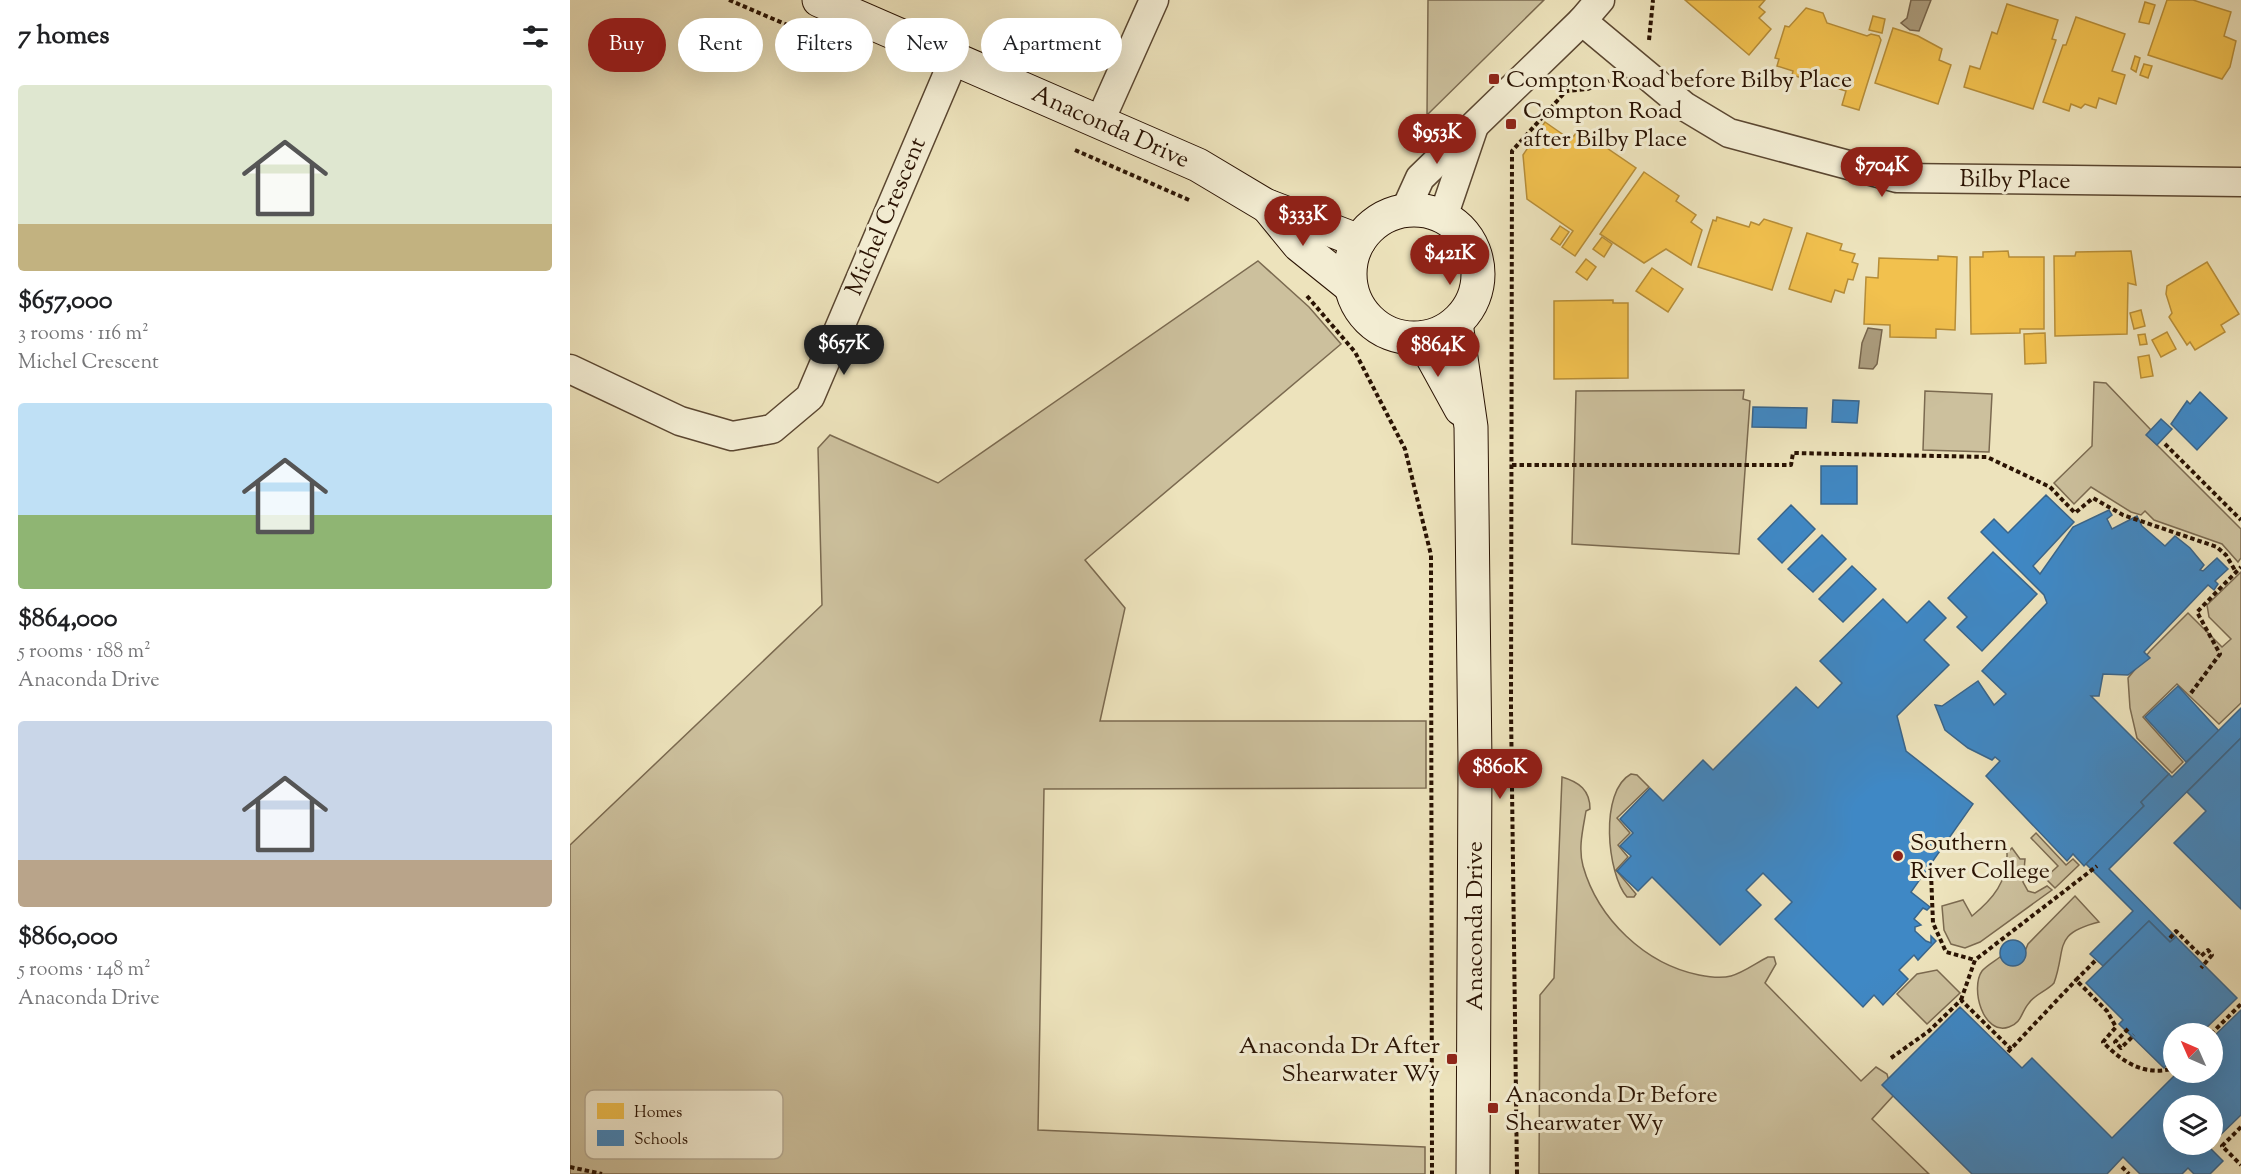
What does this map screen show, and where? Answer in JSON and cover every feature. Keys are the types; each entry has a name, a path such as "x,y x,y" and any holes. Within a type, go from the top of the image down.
{"main road":[{"name":"Anaconda Drive","path":"819,0 885,28"},
{"name":"Anaconda Drive","path":"969,63 1198,165 1265,205 1359,241"},
{"name":"Anaconda Drive","path":"1265,205 1299,245 1350,286 1357,305 1377,326 1403,338 1422,338 1471,427"},
{"path":"1350,286 1351,262 1359,241 1371,227 1387,216 1405,211 1425,211 1443,217 1460,230 1472,247 1478,266 1477,287 1470,306 1456,323 1440,333 1422,338"},
{"name":"Anaconda Drive","path":"1456,323 1471,427 1475,763 1473,1174"}],"street":[{"path":"1100,121 1154,0"},
{"path":"1405,211 1420,178 1591,10"},
{"name":"Bilby Place","path":"1591,10 1684,106 1729,133 1897,178 2241,182"},
{"name":"Michel Crescent","path":"570,369 690,424 732,436 772,429 810,397 949,72"},
{"path":"1443,217 1474,127"}],"path":[{"path":"729,0 775,20"},
{"path":"1646,47 1651,35 1653,0"},
{"path":"1517,1174 1511,710 1512,151 1566,91 1588,89 1617,78"},
{"path":"1069,147 1199,204"},
{"path":"1306,293 1355,352 1405,449 1431,555 1432,1174"},
{"path":"2165,444 2241,520"},
{"path":"1512,465 1791,465 1793,453 1987,457 2050,488 2075,513 2092,498 2123,515 2217,547 2226,555 2236,572"},
{"path":"2191,693 2220,654 2197,612 2241,567"},
{"path":"1891,1058 1929,1031 1961,1000 1975,960 2097,866"},
{"path":"1931,873 1933,923 1946,952 1975,960"},
{"path":"2170,938 2176,931 2201,956 2208,950 2212,955 2201,968"},
{"path":"1961,1000 2009,1050 2095,961"},
{"path":"2076,980 2107,1011 2116,1027 2103,1042 2121,1060 2158,1073 2163,1071"},
{"path":"2222,1023 2241,1004"},
{"path":"2128,1029 2115,1042 2121,1048 2134,1035"},
{"path":"2241,1127 2222,1146 2241,1165"},
{"path":"570,1167 602,1174"},
{"path":"2122,1167 2129,1174"}],"shaded area":[{"path":"1428,0 1544,0 1427,115"},
{"path":"1911,0 1931,0 1919,31 1910,30 1901,23 1907,18"},
{"path":"1258,261 1309,307 1341,344 1085,560 1125,608 1100,721 1426,721 1426,788 1044,789 1038,1130 1425,1147 1425,1174 570,1174 570,845 822,605 818,448 830,435 938,483"},
{"path":"1868,328 1882,330 1877,364 1873,369 1859,368 1862,343"},
{"path":"2094,382 2106,383 2151,430 2147,435 2241,529 2241,558 2238,562 2222,544 2154,520 2145,511 2141,515 2131,512 2091,487 2074,504 2054,483 2092,446"},
{"path":"1744,390 1743,399 1750,401 1739,554 1572,544 1576,391"},
{"path":"1925,391 1992,394 1989,452 1923,450"},
{"path":"2241,572 2241,703 2219,724 2177,684 2143,717 2183,762 2172,773 2137,738 2130,708 2128,678 2150,651 2188,613 2222,647 2231,639 2209,617 2207,605"},
{"path":"1631,774 1637,775 1649,787 1617,818 1630,833 1618,845 1628,857 1616,870 1636,894 1634,897 1627,897 1620,886 1615,870 1609,833 1614,797 1621,783"},
{"path":"1562,777 1578,784 1588,797 1590,809 1586,811 1581,845 1583,866 1600,904 1612,921 1626,936 1660,961 1699,975 1719,978 1731,976 1768,957 1774,957 1776,964 1765,983 1861,1081 1876,1067 1887,1074 1893,1096 1872,1119 1929,1174 1539,1174 1540,995 1554,978"},
{"path":"2036,833 2066,865 2073,859 2079,865 2055,888 2045,878 2058,866 2031,838"},
{"path":"2012,848 2020,859 2025,859 2023,882 2028,891 2035,893 2047,886 2052,890 1980,942 1965,948 1951,944 1944,930 1942,906 1963,900 1972,916 1998,889 2005,872 2007,853"},
{"path":"2075,896 2099,922 2084,927 2068,937 2064,943 2054,983 2026,1006 2016,1023 2000,1028 1992,1024 1986,1018 1978,999 1979,979 1982,971 2000,957 2009,965 2020,963 2028,944"},
{"path":"1937,970 1960,993 1927,1024 1897,994 1917,974"}],"building: Homes":[{"path":"1685,0 1765,0 1759,7 1765,12 1759,18 1771,29 1749,55"},
{"path":"2167,0 2193,0 2231,12 2224,36 2236,41 2230,67 2222,79 2148,55"},
{"path":"2145,2 2155,5 2149,24 2139,22"},
{"path":"2007,4 2058,20 2052,39 2056,40 2033,109 1964,87 1970,66 1980,69 1992,32 1997,34"},
{"path":"1806,8 1823,13 1827,23 1867,36 1871,34 1879,36 1881,40 1859,110 1842,105 1846,91 1792,75 1793,71 1777,66 1779,59 1775,58 1785,26 1789,27"},
{"path":"1873,16 1885,19 1882,33 1869,30"},
{"path":"2076,17 2125,34 2112,71 2125,75 2116,104 2099,98 2096,108 2085,104 2081,108 2071,104 2069,111 2043,102 2063,45 2066,45"},
{"path":"1893,28 1918,36 1942,49 1939,60 1951,65 1938,104 1875,83"},
{"path":"2135,56 2140,58 2136,72 2131,69"},
{"path":"2144,64 2152,66 2148,78 2140,75"},
{"path":"1545,122 1571,140 1579,129 1636,168 1575,256 1562,247 1573,231 1527,199 1523,155"},
{"path":"1644,172 1679,196 1676,201 1696,215 1691,222 1702,230 1691,265 1666,249 1644,263 1600,234"},
{"path":"1717,217 1749,227 1751,222 1759,225 1764,219 1792,228 1772,290 1698,267 1713,220 1716,221"},
{"path":"1560,226 1569,232 1560,245 1551,239"},
{"path":"1807,233 1842,244 1840,250 1855,254 1852,262 1858,264 1853,280 1848,279 1844,293 1835,290 1831,302 1789,289"},
{"path":"1602,237 1612,244 1604,257 1593,249"},
{"path":"2008,251 2009,257 2044,257 2044,329 2020,329 2020,333 1971,334 1970,257 1983,257 1983,252"},
{"path":"2131,251 2136,285 2128,283 2127,334 2055,336 2054,256 2075,256 2076,252"},
{"path":"1938,256 1957,257 1955,330 1936,329 1936,338 1890,337 1890,325 1864,324 1866,277 1878,278 1879,258 1938,260"},
{"path":"1586,259 1596,267 1587,280 1576,272"},
{"path":"2207,262 2239,314 2221,325 2225,332 2195,350 2190,342 2187,345 2169,317 2172,313 2166,294 2167,286"},
{"path":"1652,268 1683,289 1668,312 1636,291"},
{"path":"1613,300 1613,303 1628,303 1628,378 1554,379 1554,301"},
{"path":"2141,310 2145,326 2134,329 2130,313"},
{"path":"2167,332 2176,349 2161,357 2152,340"},
{"path":"2045,333 2046,363 2025,364 2024,334"},
{"path":"2145,334 2147,344 2140,345 2138,335"},
{"path":"2149,355 2153,376 2141,378 2138,357"}],"building: Schools":[{"path":"2200,392 2227,418 2197,450 2171,424 2187,401 2190,404"},
{"path":"1833,400 1859,401 1857,423 1832,422"},
{"path":"1753,407 1807,408 1806,428 1752,427"},
{"path":"2161,419 2172,429 2157,445 2146,435"},
{"path":"1821,466 1857,466 1857,504 1821,504"},
{"path":"2046,495 2074,522 2033,566 2040,574 2073,527 2109,510 2112,515 2107,519 2112,529 2137,516 2142,526 2165,546 2175,536 2190,548 2204,565 2200,570 2203,571 2217,558 2228,569 2215,581 2218,584 2214,590 2208,585 2144,652 2150,658 2128,675 2103,674 2099,696 2091,696 2169,774 2141,802 2144,806 2084,866 2073,854 2067,861 1986,776 2000,761 1995,757 1992,760 1968,748 1945,730 1935,705 1942,706 1978,681 1994,705 2006,694 1982,671 2047,603 2044,595 1981,532 1994,519 2008,533"},
{"path":"1791,505 1815,529 1782,563 1758,539"},
{"path":"1822,535 1846,559 1813,592 1788,569"},
{"path":"1993,552 2037,594 1982,651 1957,627 1967,617 1948,598"},
{"path":"1852,566 1876,589 1843,622 1819,599"},
{"path":"1883,599 1907,623 1929,601 1946,618 1924,640 1949,665 1897,716 1906,751 1973,804 1911,892 1930,907 1927,910 1923,908 1914,919 1921,925 1915,927 1915,931 1926,941 1931,943 1931,936 1936,941 1918,960 1914,955 1899,970 1908,979 1883,1005 1874,995 1863,1007 1775,919 1792,902 1763,873 1746,890 1761,905 1720,945 1652,877 1638,891 1617,871 1631,856 1620,846 1633,833 1620,819 1650,788 1663,801 1703,760 1713,770 1796,687 1818,708 1842,683 1820,661"},
{"path":"2178,686 2219,731 2186,762 2145,717"},
{"path":"2241,708 2241,738 2109,869 2176,937 2170,942 2149,921 2103,966 2090,954 2133,911 2086,864 2144,806 2141,802 2169,774 2172,777"},
{"path":"2241,738 2241,909 2174,843 2206,811 2187,792"},
{"path":"2149,921 2170,942 2176,937 2237,998 2211,1023 2163,1023 2163,1067 2119,1024 2123,1020 2086,983"},
{"path":"2013,940 2022,944 2026,953 2022,962 2013,966 2004,962 2000,953 2004,944"},
{"path":"1960,1007 2022,1068 2032,1058 2112,1138 2167,1083 2223,1083 2223,1027 2241,1010 2241,1115 2223,1132 2223,1095 2163,1095 2163,1155 2217,1155 2223,1161 2210,1174 2194,1174 2188,1168 2182,1174 2140,1174 2123,1157 2107,1174 1972,1174 1882,1085"}],"place":[{"name":"Compton Road before Bilby Place","path":"1494,79"},
{"name":"Compton Road after Bilby Place","path":"1511,124"},
{"name":"Southern River College","path":"1898,856"},
{"name":"Anaconda Dr After Shearwater Wy","path":"1452,1059"},
{"name":"Anaconda Dr Before Shearwater Wy","path":"1493,1108"}]}
